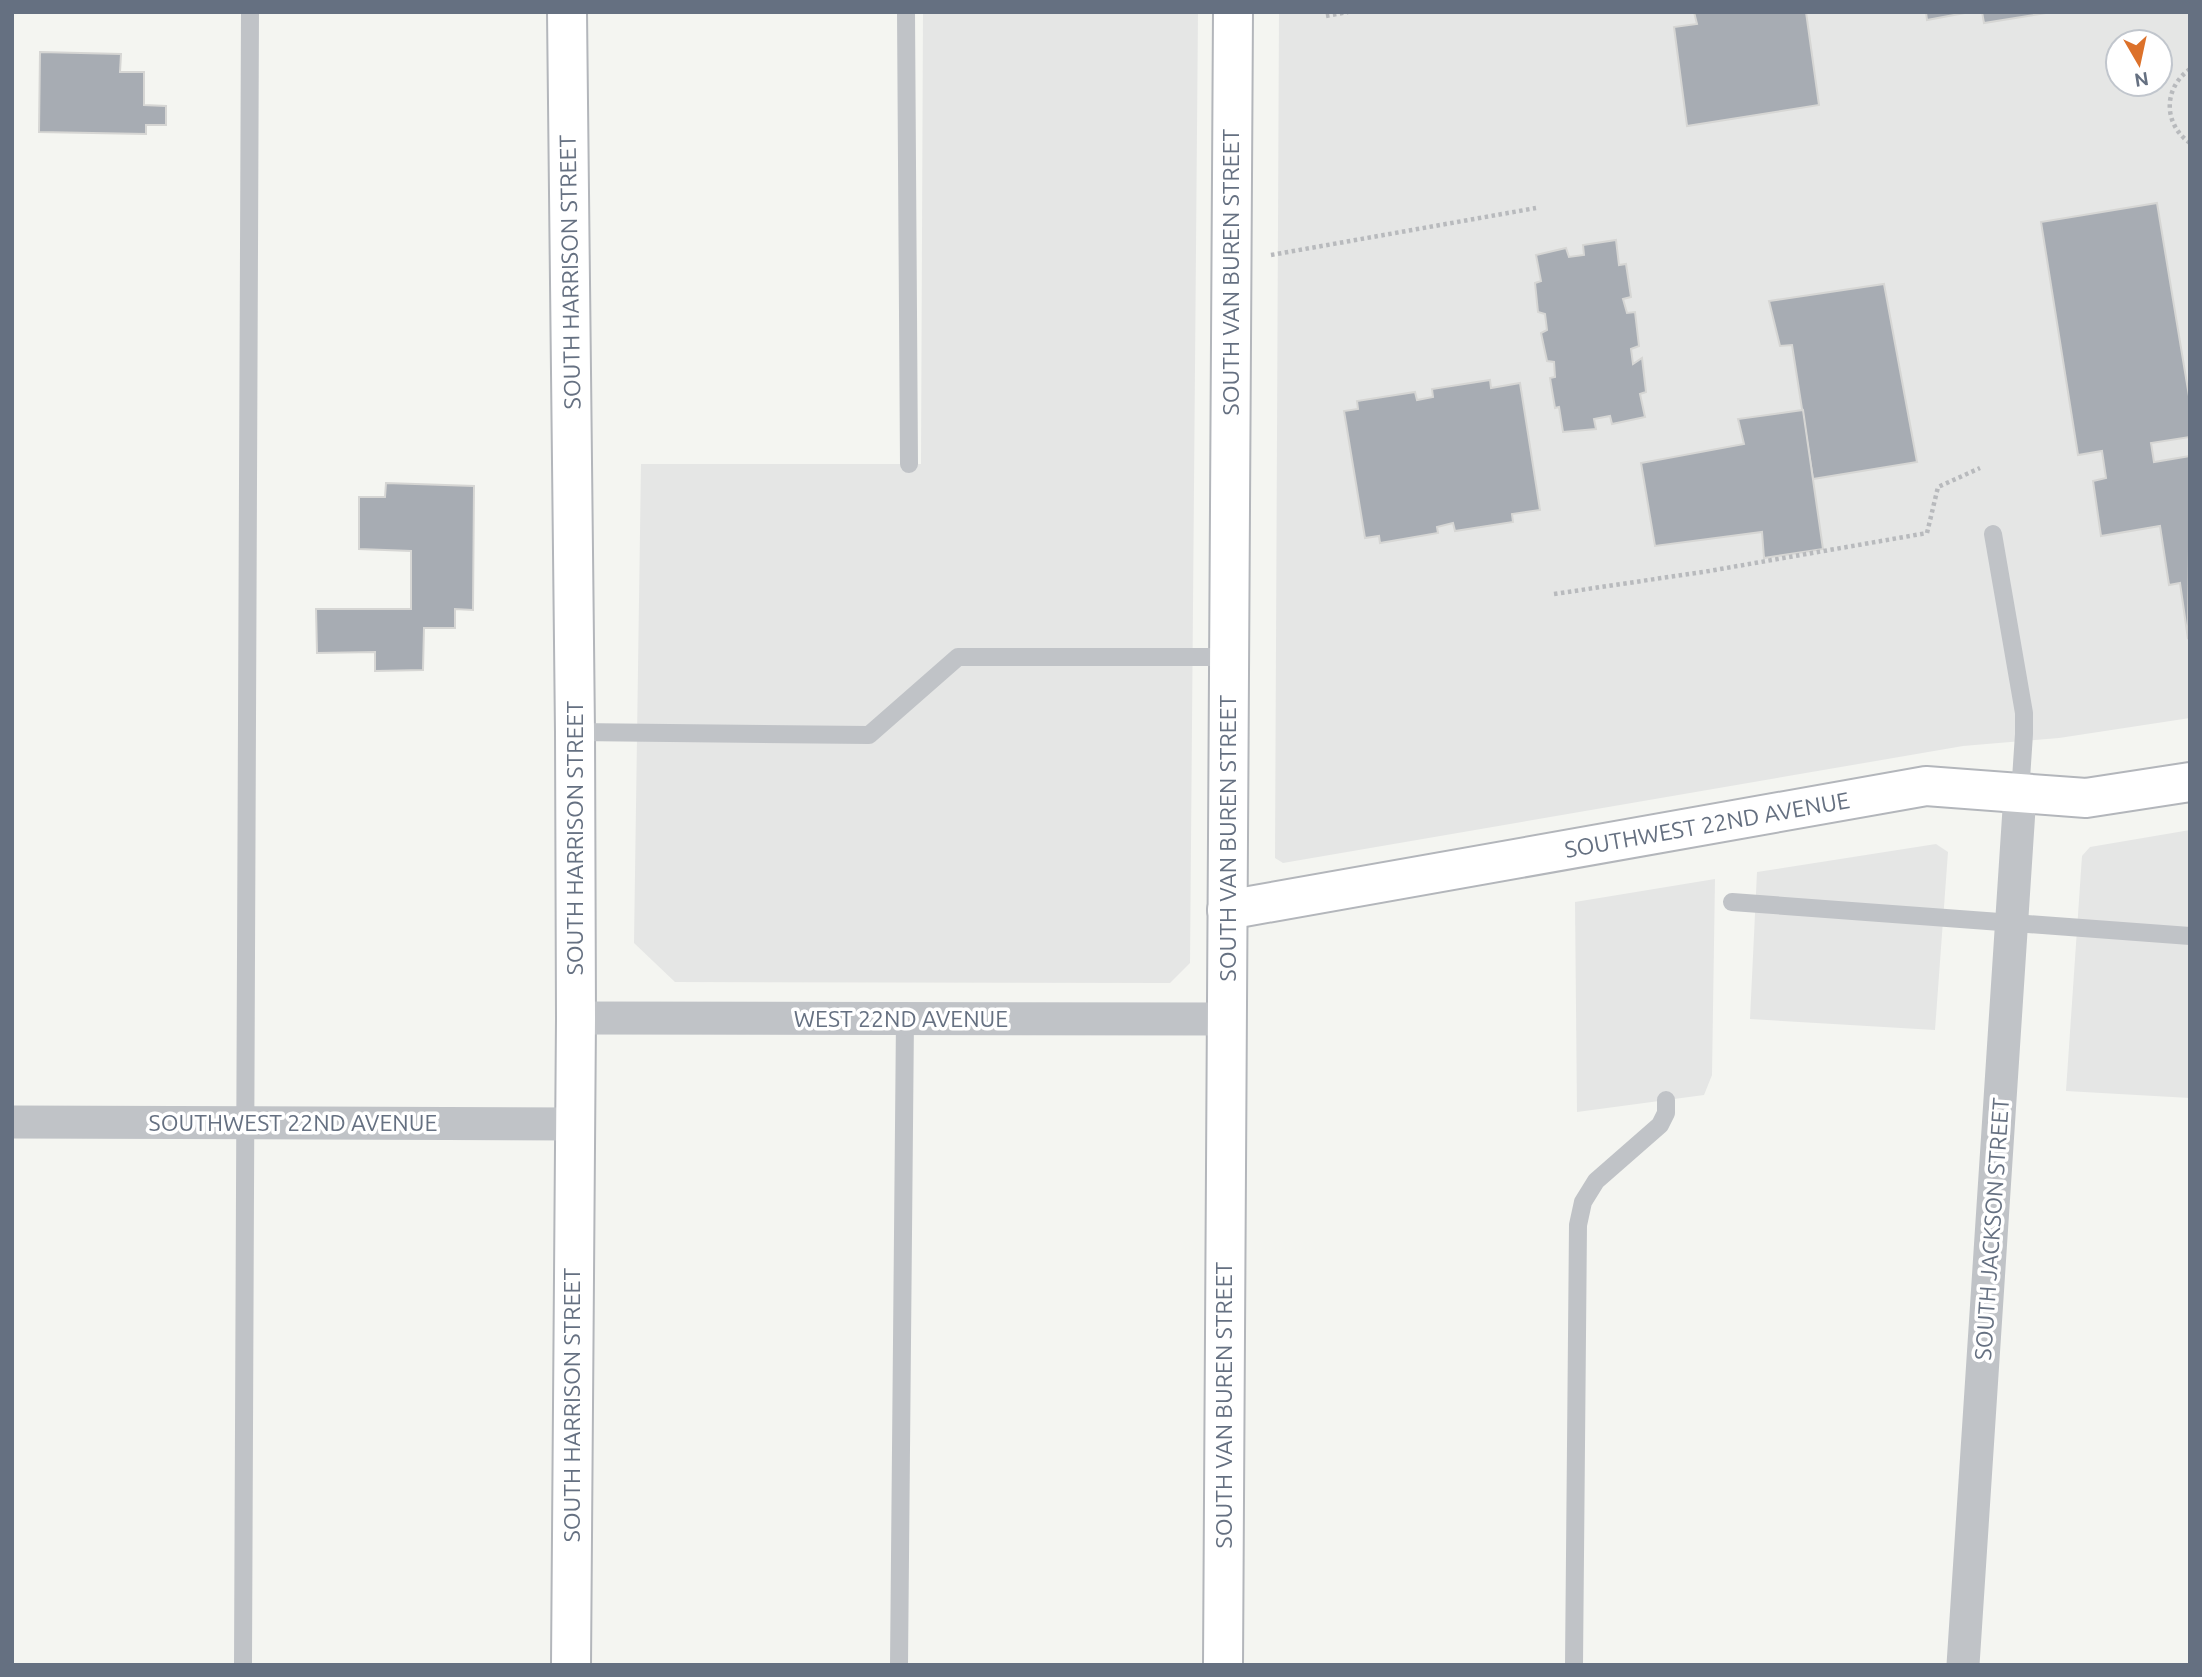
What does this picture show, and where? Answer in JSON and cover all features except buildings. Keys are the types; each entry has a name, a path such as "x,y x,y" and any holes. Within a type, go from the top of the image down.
{"street":[{"name":"SOUTH HARRISON STREET","path":"566,12 576,1018 570,1665"},
{"name":"SOUTH VAN BUREN STREET","path":"1223,1665 1233,12"},
{"name":"SOUTHWEST 22ND AVENUE","path":"1227,910 1926,786 2086,798 2190,782"},
{"name":"SOUTH JACKSON STREET","path":"1963,1665 2020,794"},
{"name":"WEST 22ND AVENUE","path":"576,1018 1226,1020"},
{"name":"SOUTHWEST 22ND AVENUE","path":"12,1122 574,1124"}],"lane":[{"path":"243,1665 250,12"},
{"path":"906,12 909,464"},
{"path":"1993,534 2024,713 2020,794"},
{"path":"575,732 869,735 958,657 1229,657"},
{"path":"1732,902 2190,936"},
{"path":"899,1665 905,1018"},
{"path":"1574,1665 1578,1224 1583,1202 1596,1181 1660,1125 1666,1100"}],"path":[{"path":"1326,16 1348,12"},
{"path":"2190,69 2174,85 2169,98 2173,125 2190,143"},
{"path":"1270,255 1536,208"},
{"path":"1554,594 1709,571 1927,533 1938,487 1980,468"}],"shaded area":[{"path":"923,12 1198,12 1190,963 1170,983 675,982 634,943 641,464 921,464"},
{"path":"1279,12 2190,12 2190,718 2059,738 1963,746 1283,863 1275,858"},
{"path":"2190,830 2190,1098 2066,1091 2082,856 2090,847"},
{"path":"1936,844 1948,852 1935,1030 1750,1019 1757,872"},
{"path":"1715,879 1712,1075 1704,1095 1577,1112 1575,902"}]}
